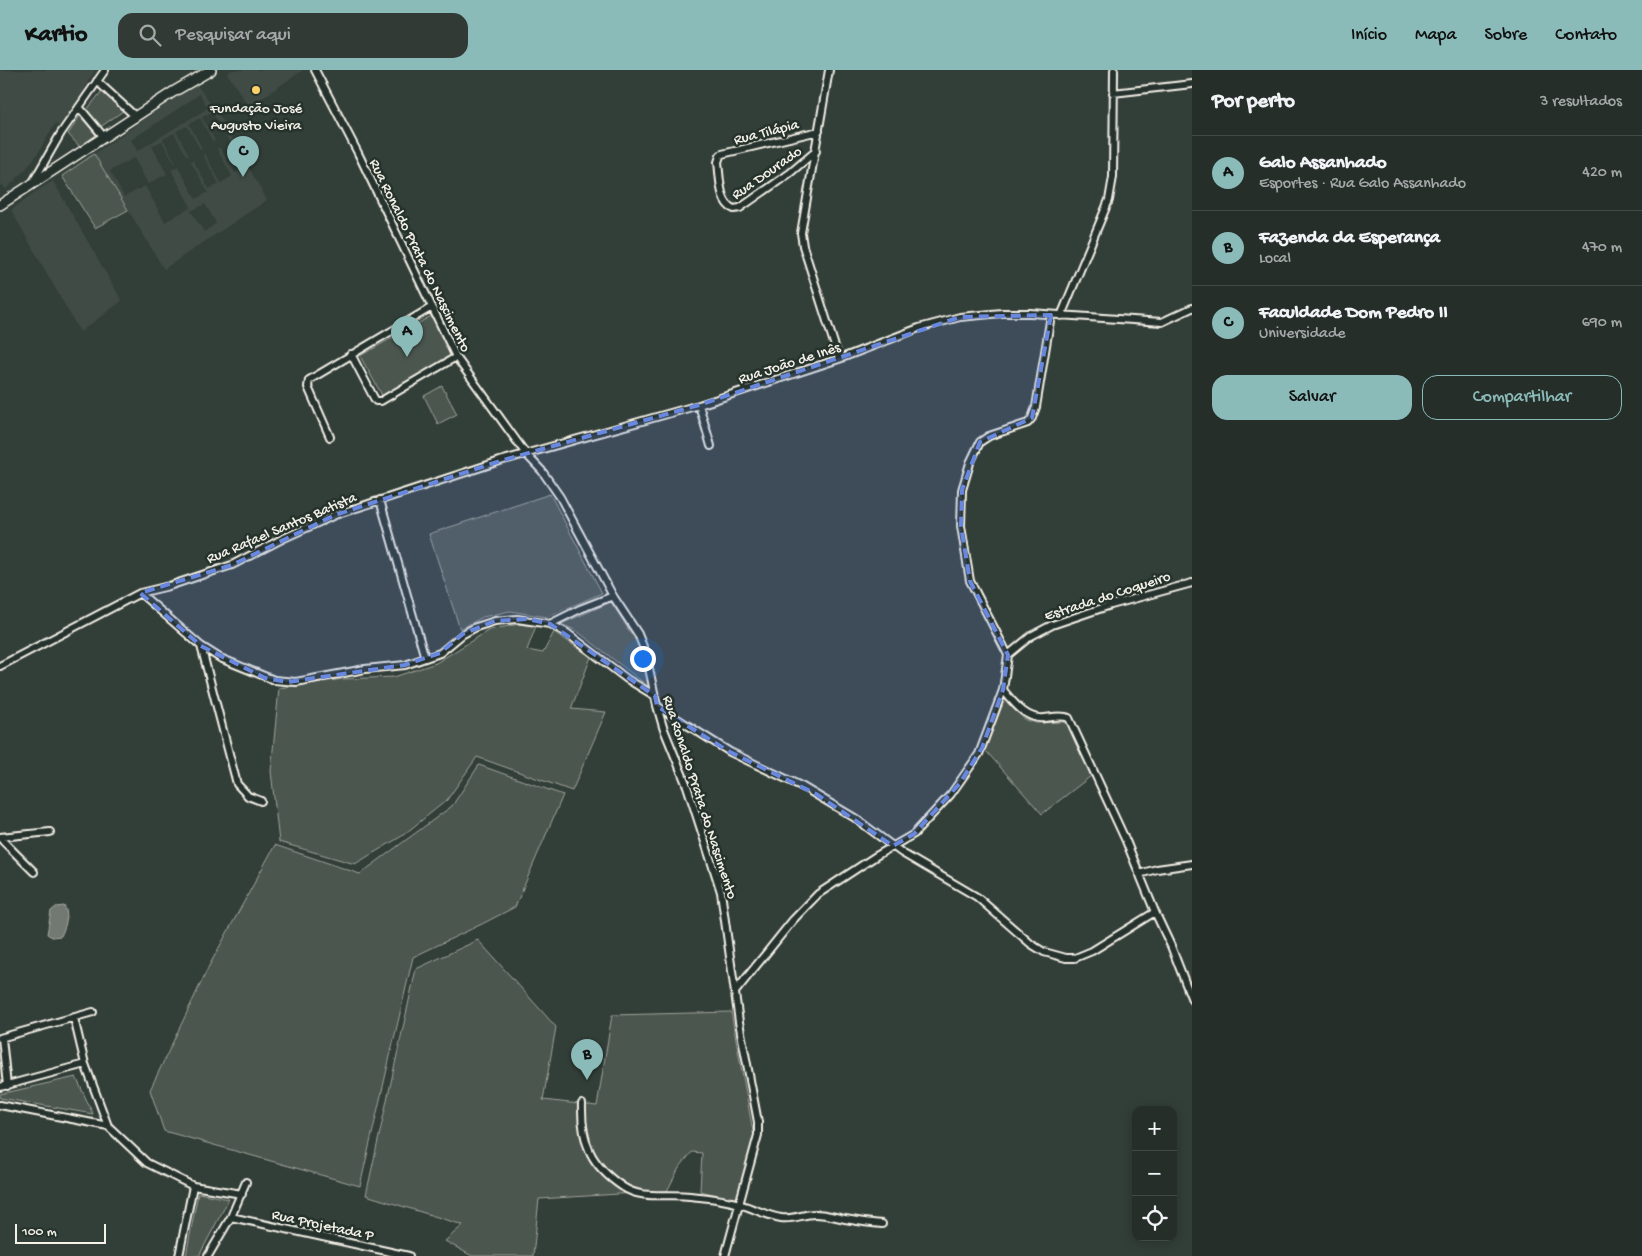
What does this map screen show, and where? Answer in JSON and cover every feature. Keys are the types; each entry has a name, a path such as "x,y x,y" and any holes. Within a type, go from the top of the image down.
{"main road":[{"path":"0,205 210,70"}],"street":[{"path":"32,183 61,133 105,70"},
{"name":"Rua Ronaldo Prata do Nascimento","path":"315,70 358,153 456,357 526,454 542,471 560,496 613,596 638,634 646,654 663,727 687,786 721,892 758,1128 758,1135 725,1256"},
{"path":"829,70 801,240 839,359"},
{"path":"1061,316 1109,200 1113,177 1114,70"},
{"path":"97,82 136,117"},
{"path":"1113,93 1192,84"},
{"path":"79,107 104,137"},
{"name":"Rua Tilápia","path":"729,208 723,198 718,162 722,154 819,131"},
{"name":"Rua Dourado","path":"729,208 736,210 740,208 790,173 816,151"},
{"path":"330,437 308,387 311,377 432,307"},
{"name":"Rua João de Inês","path":"526,454 633,422 699,405 839,359 919,328 960,317 1002,313 1162,322 1192,308"},
{"path":"736,992 793,920 818,894 914,834 960,783 982,748 1003,690 1008,655 970,581 961,526 962,490 970,463 980,442 989,436 1024,426 1032,418 1036,407 1051,315"},
{"path":"351,354 374,398 378,401 456,357"},
{"path":"699,405 711,446"},
{"name":"Rua Rafael Santos Batista","path":"0,666 140,593 169,586 232,565 282,539 335,515 464,471 526,454"},
{"path":"380,500 425,658"},
{"name":"Estrada do Coqueiro","path":"1008,655 1030,636 1052,625 1192,583"},
{"path":"140,593 201,646 220,658 265,678 288,682 365,669 399,666 440,653 463,634 485,624 517,619 550,624 580,641 627,679 655,696"},
{"path":"550,624 580,609 613,596"},
{"path":"201,646 236,784 248,796 261,801"},
{"path":"1003,690 1013,703 1031,717 1038,719 1063,716 1069,718 1126,841 1155,912 1190,989 1192,1000"},
{"path":"657,706 730,752 816,794 855,818 916,862 977,897 1031,944 1056,957 1075,958 1092,951 1155,912"},
{"path":"0,837 50,832"},
{"path":"0,837 34,872"},
{"path":"1139,874 1157,869 1192,864"},
{"path":"85,1064 3,1086 1,1038 93,1012"},
{"path":"74,1018 85,1064 108,1126 146,1163 192,1186 242,1194"},
{"path":"582,1104 582,1129 587,1147 601,1167 624,1188 641,1194 678,1194 740,1204 786,1219 820,1214 860,1222 882,1224"},
{"path":"0,1105 108,1126"},
{"path":"208,1256 231,1217 246,1182"},
{"path":"180,1256 192,1186"},
{"name":"Rua Projetada P","path":"231,1217 409,1256"}],"highlighted area":[{"path":"1051,315 1032,418 980,442 962,490 961,526 970,581 1008,655 1003,690 982,748 960,783 914,834 893,846 816,794 730,752 683,723 657,706 655,696 550,624 528,619 495,621 463,634 440,653 405,665 288,682 265,678 201,646 140,593 232,565 335,515 500,461 699,405 960,317"}],"shaded area":[{"path":"0,70 96,70 88,81 84,92 59,126 55,124 26,169 6,189 0,183"},
{"name":"Fundação José Augusto Vieira","path":"232,70 303,70 249,107 227,73"},
{"path":"196,84 221,118 267,200 164,269 94,154","holes":["200,94 208,108 137,151 131,140","212,112 245,168 235,173 219,147 217,149 232,176 221,183 205,154 203,155 219,184 209,189 193,160 191,162 208,192 196,199 178,166 171,170 191,207 165,222 145,186 124,197 110,171 134,158 148,184 167,174 152,146 162,141 175,164 163,139 174,133 187,156 189,155 176,131 187,126 200,149 202,148 189,124 200,118 213,142 215,141 202,117","205,204 216,223 204,232 191,211"]},
{"path":"102,91 123,111 99,128 86,111"},
{"path":"80,116 96,135 80,147 68,134"},
{"path":"94,154 128,210 95,228 62,176"},
{"path":"53,181 122,301 80,332 11,210"},
{"path":"431,316 454,357 383,397 360,356"},
{"path":"442,386 457,414 438,424 424,396"},
{"path":"550,494 602,593 547,617 510,611 483,617 460,629 429,534"},
{"path":"611,602 638,644 649,687 577,631 561,624"},
{"path":"519,624 536,626 527,650 543,653 554,632 591,657 571,709 606,712 572,791 477,757 447,800 402,836 355,864 279,842 271,771 279,688 343,679 394,677 436,663 489,630"},
{"path":"1005,698 1024,719 1036,723 1067,722 1091,776 1042,814 985,750"},
{"path":"479,765 563,795 515,907 413,957 360,1186 164,1131 150,1090 209,966 275,845 360,874 452,806"},
{"path":"64,906 67,917 64,929 61,936 52,937 47,934 51,911 56,907"},
{"path":"478,940 556,1027 543,1100 597,1106 612,1015 731,1012 754,1137 738,1200 700,1191 702,1153 692,1152 679,1168 667,1191 539,1199 533,1256 472,1256 445,1241 463,1225 366,1195 416,969"},
{"path":"76,1077 93,1114 0,1098 0,1094"},
{"path":"198,1193 229,1199 199,1256 186,1256"}],"place":[{"name":"Fundação José Augusto Vieira","path":"256,90"},
{"name":"Faculdade Dom Pedro II","path":"243,177"},
{"name":"Galo Assanhado","path":"407,357"},
{"name":"Fazenda da Esperança","path":"587,1080"}]}
